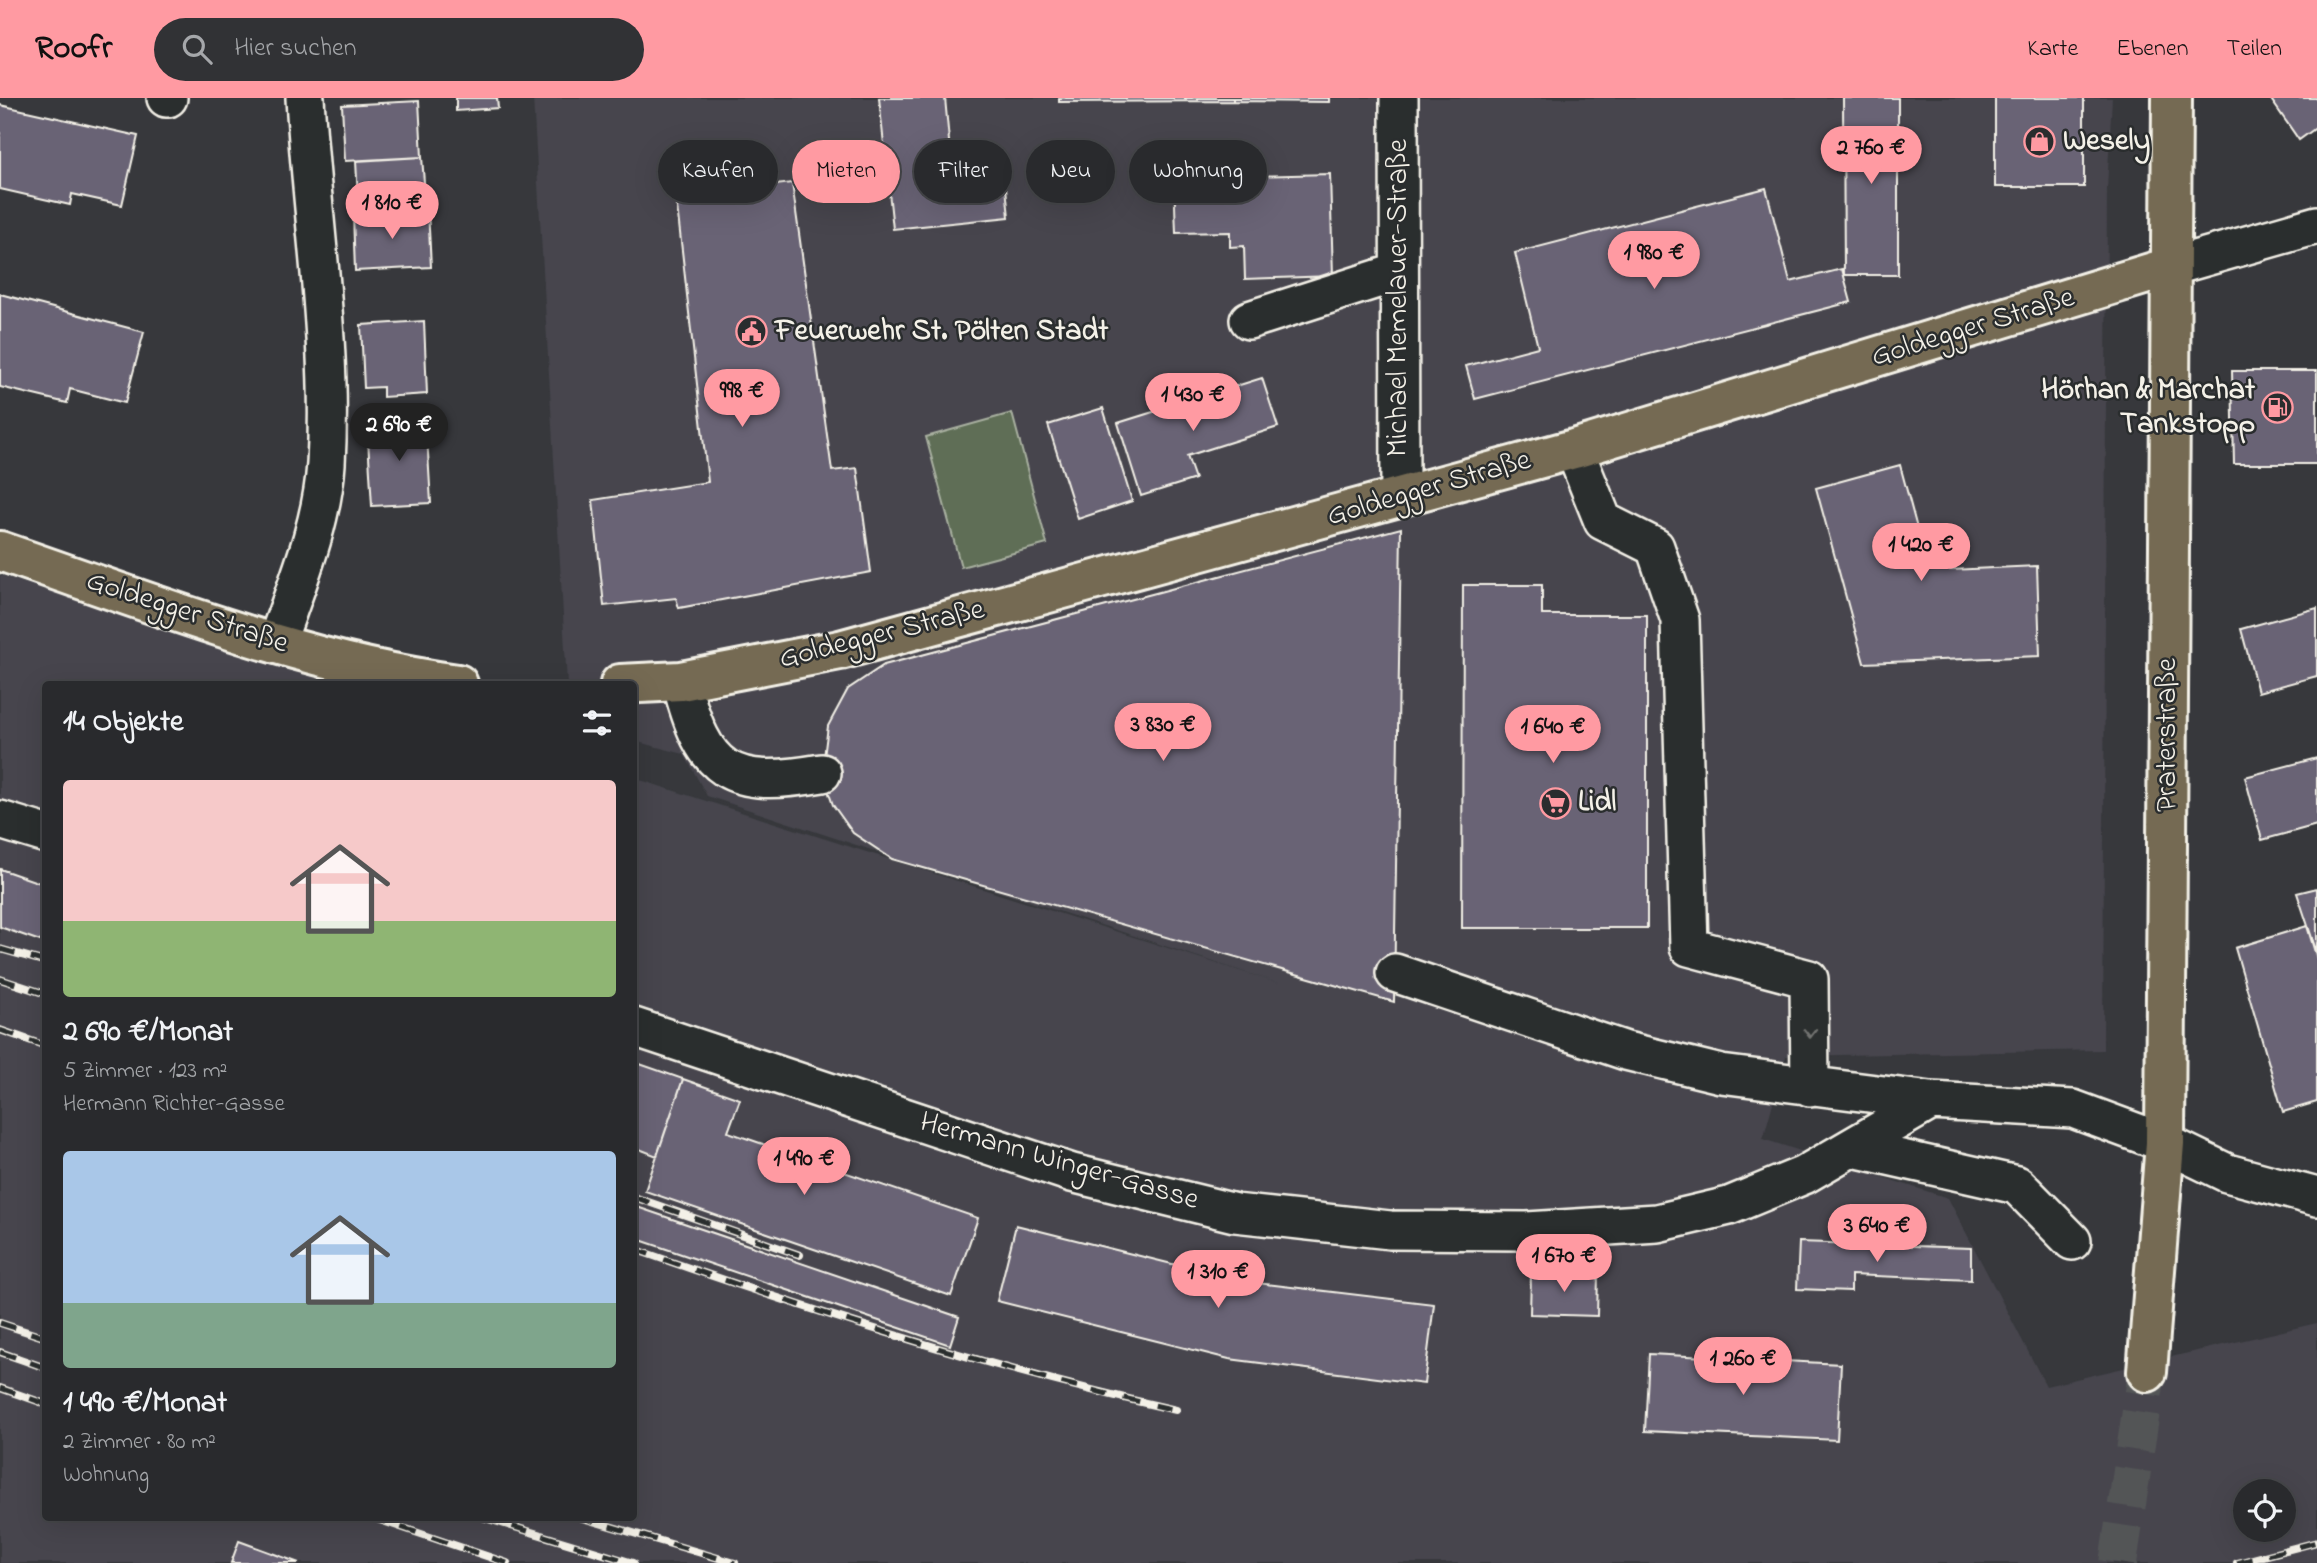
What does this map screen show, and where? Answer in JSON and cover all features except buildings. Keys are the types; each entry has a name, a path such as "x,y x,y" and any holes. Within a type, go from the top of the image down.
{"main road":[{"name":"Praterstraße","path":"2147,1372 2165,1143 2172,98"},
{"name":"Goldegger Straße","path":"637,683 681,681 840,650 1400,498 1574,449 2170,267"},
{"name":"Goldegger Straße","path":"0,551 276,643 388,675 435,681"}],"street":[{"path":"276,643 312,540 326,466 323,320 305,98"},
{"name":"Michael Memelauer-Straße","path":"1399,98 1400,498"},
{"path":"2170,267 2317,225"},
{"path":"1249,320 1399,272"},
{"path":"1574,449 1603,521 1655,547 1680,621 1689,947 1810,979 1810,1087"},
{"path":"681,681 688,709 716,761 735,775 780,780 822,773"},
{"path":"0,820 42,833"},
{"path":"1395,972 1626,1051 1721,1074 1931,1101 2073,1109 2165,1143 2227,1173 2317,1197"},
{"name":"Hermann Winger-Gasse","path":"637,1028 1072,1173 1235,1213 1390,1230 1527,1231 1657,1223 1728,1206 1804,1175 1931,1101"},
{"path":"1853,1148 2017,1185 2072,1241"}],"shaded area":[{"path":"533,98 2112,98 2107,189 2103,1050 1786,1056 1763,1139 1948,1198 2046,1386 2317,1323 2317,1563 0,1563 0,575 332,681 42,681 42,1521 637,1521 637,779 1281,984 707,796 684,754 637,742 637,681 567,681"}],"green space":[{"path":"1012,413 1047,544 961,567 926,437"}],"tunnel":[{"path":"2118,1563 2147,1372"}],"railway":[{"path":"0,949 42,961"},
{"path":"0,979 42,993"},
{"path":"0,1030 42,1045"},
{"path":"637,1198 800,1255"},
{"path":"637,1250 902,1337 1038,1376 1176,1410"},
{"path":"0,1323 42,1337"},
{"path":"0,1352 42,1367"},
{"path":"0,1388 42,1403"},
{"path":"383,1521 507,1563"},
{"path":"495,1521 633,1563"},
{"path":"593,1521 735,1563"},
{"path":"2237,1563 2317,1542"}],"place":[{"name":"Wesely","path":"2040,142"},
{"name":"Feuerwehr St. Pölten Stadt","path":"752,332"},
{"name":"Hörhan & Marchat Tankstopp","path":"2278,408"},
{"name":"Lidl","path":"1555,803"}]}
